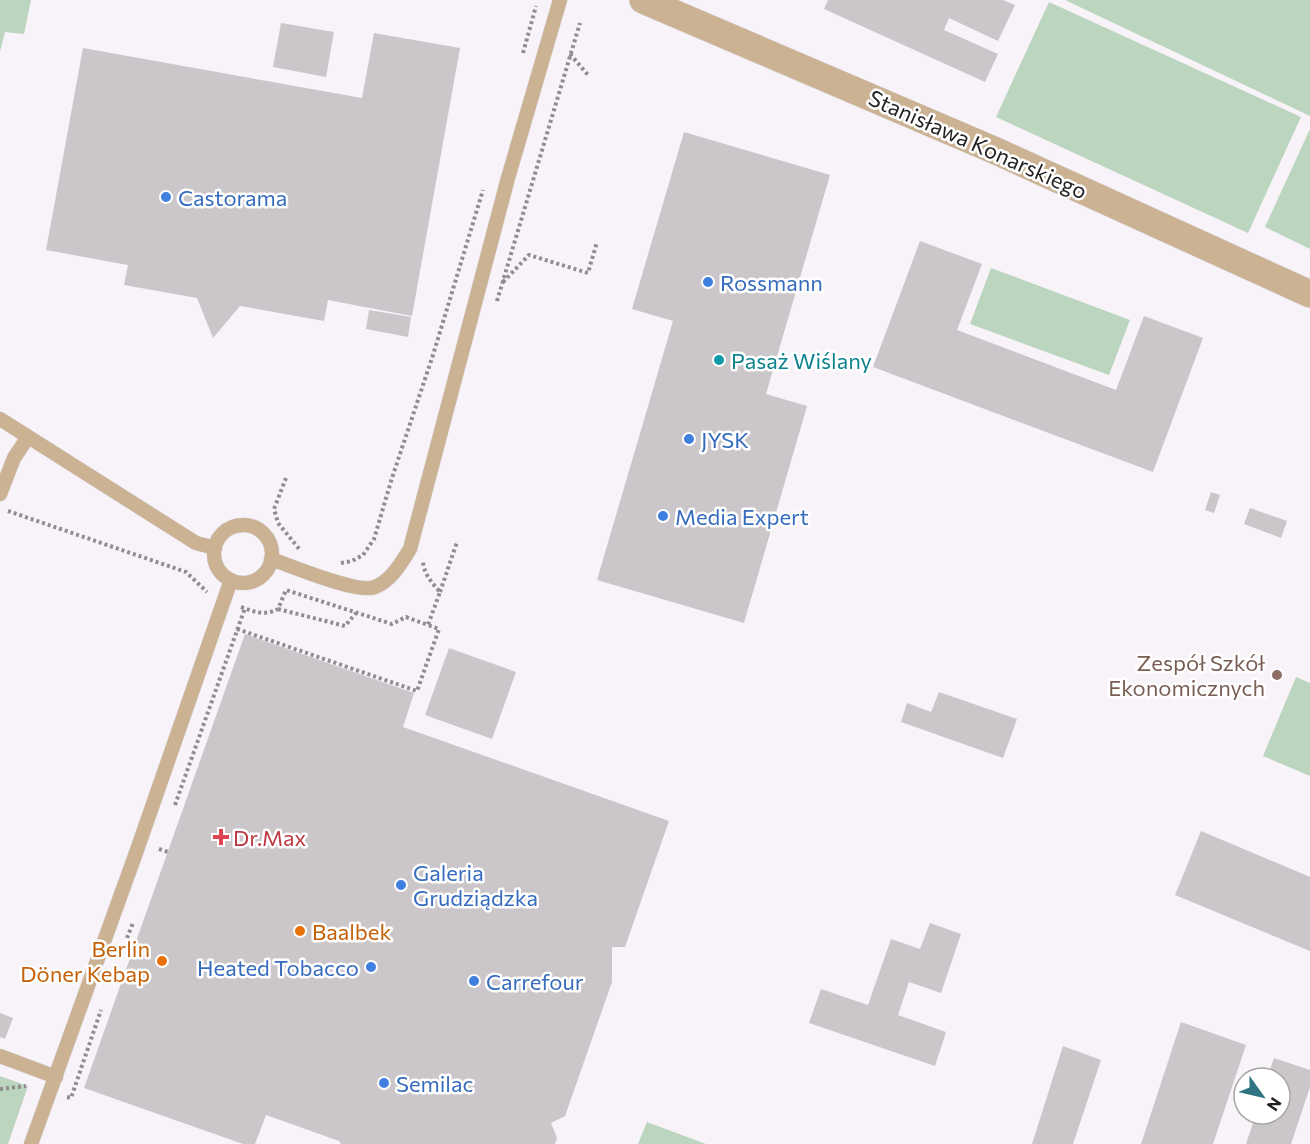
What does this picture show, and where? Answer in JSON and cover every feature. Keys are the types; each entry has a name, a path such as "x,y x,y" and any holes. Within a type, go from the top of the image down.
{"street":[{"name":"Stanisława Konarskiego","path":"643,0 996,151 1310,294"}],"lane":[{"path":"271,559 349,586 375,587 393,574 410,549 508,178 560,0"},
{"path":"0,419 196,543 215,548"},
{"path":"0,494 14,458 28,437"},
{"path":"251,526 258,529 269,542 271,559 263,574 256,579 239,582 231,580 217,567 214,558 215,548 218,539 232,527 251,526"},
{"path":"31,1144 138,850 231,580"},
{"path":"0,1056 56,1077"}],"path":[{"path":"520,63 536,6"},
{"path":"494,311 580,23"},
{"path":"570,54 588,75"},
{"path":"340,563 352,561 363,555 374,539 459,274 485,184"},
{"path":"502,283 529,255 588,273 597,242"},
{"path":"286,478 274,509 278,523 301,549 310,553"},
{"path":"0,508 186,572 211,596 260,614 278,609 345,626 356,612"},
{"path":"428,625 457,542"},
{"path":"278,609 301,549"},
{"path":"423,560 430,581 440,592"},
{"path":"238,629 417,691 439,629 406,617 392,624 286,590"},
{"path":"159,849 168,852"},
{"path":"0,1089 34,1085"}],"green space":[{"path":"0,0 31,0 24,34 5,32 0,52"},
{"path":"1065,0 1310,0 1310,116"},
{"path":"1049,2 1301,117 1248,233 996,117"},
{"path":"1310,129 1310,249 1265,227"},
{"path":"991,268 1130,320 1109,375 970,324"},
{"path":"1296,677 1310,683 1310,776 1263,756"},
{"path":"0,1076 28,1086 8,1144 0,1144"},
{"path":"647,1122 706,1144 638,1144"}],"building":[{"path":"828,0 1003,0 1015,5 998,41 949,18 944,30 998,54 985,82 824,9"},
{"path":"281,23 334,32 326,77 273,67"},
{"path":"374,33 460,48 412,316 328,300 324,321 240,306 213,338 197,298 124,285 128,265 46,250 83,48 362,98"},
{"name":"Pasaż Wiślany","path":"684,132 830,175 766,394 807,406 744,623 597,580 673,321 632,309"},
{"path":"920,241 982,264 957,330 1116,390 1144,316 1203,338 1153,472 873,367"},
{"path":"369,310 411,317 408,337 366,329"},
{"path":"1211,492 1220,495 1214,513 1205,510"},
{"path":"1250,508 1287,521 1281,538 1244,524"},
{"name":"Galeria Grudziądzka","path":"245,634 414,693 403,727 669,821 625,947 612,947 612,982 565,1116 551,1123 557,1138 555,1144 341,1144 339,1141 266,1115 255,1144 243,1144 84,1088"},
{"path":"449,648 516,672 492,739 425,715"},
{"path":"939,692 1017,719 1003,758 901,722 907,703 931,712"},
{"path":"1201,831 1310,877 1310,951 1175,895"},
{"path":"930,923 961,934 941,993 909,982 898,1015 946,1032 935,1066 809,1023 821,989 868,1005 891,939 920,949"},
{"path":"0,1013 13,1018 5,1039 0,1037"},
{"path":"1181,1022 1246,1045 1239,1066 1232,1066 1232,1087 1213,1144 1141,1144"},
{"path":"1063,1046 1101,1060 1073,1144 1032,1144"},
{"path":"1274,1058 1310,1070 1310,1087 1291,1144 1246,1144 1252,1126 1292,1126 1292,1066 1271,1066"}],"place":[{"name":"Castorama","path":"166,197"},
{"name":"Rossmann","path":"708,282"},
{"name":"Pasaż Wiślany","path":"719,360"},
{"name":"JYSK","path":"689,439"},
{"name":"Media Expert","path":"663,516"},
{"name":"Zespół Szkół Ekonomicznych","path":"1277,675"},
{"name":"Dr.Max","path":"221,837"},
{"name":"Galeria Grudziądzka","path":"401,885"},
{"name":"Baalbek","path":"300,931"},
{"name":"Berlin Döner Kebap","path":"162,961"},
{"name":"Heated Tobacco","path":"371,967"},
{"name":"Carrefour","path":"474,981"},
{"name":"Semilac","path":"384,1083"}]}
